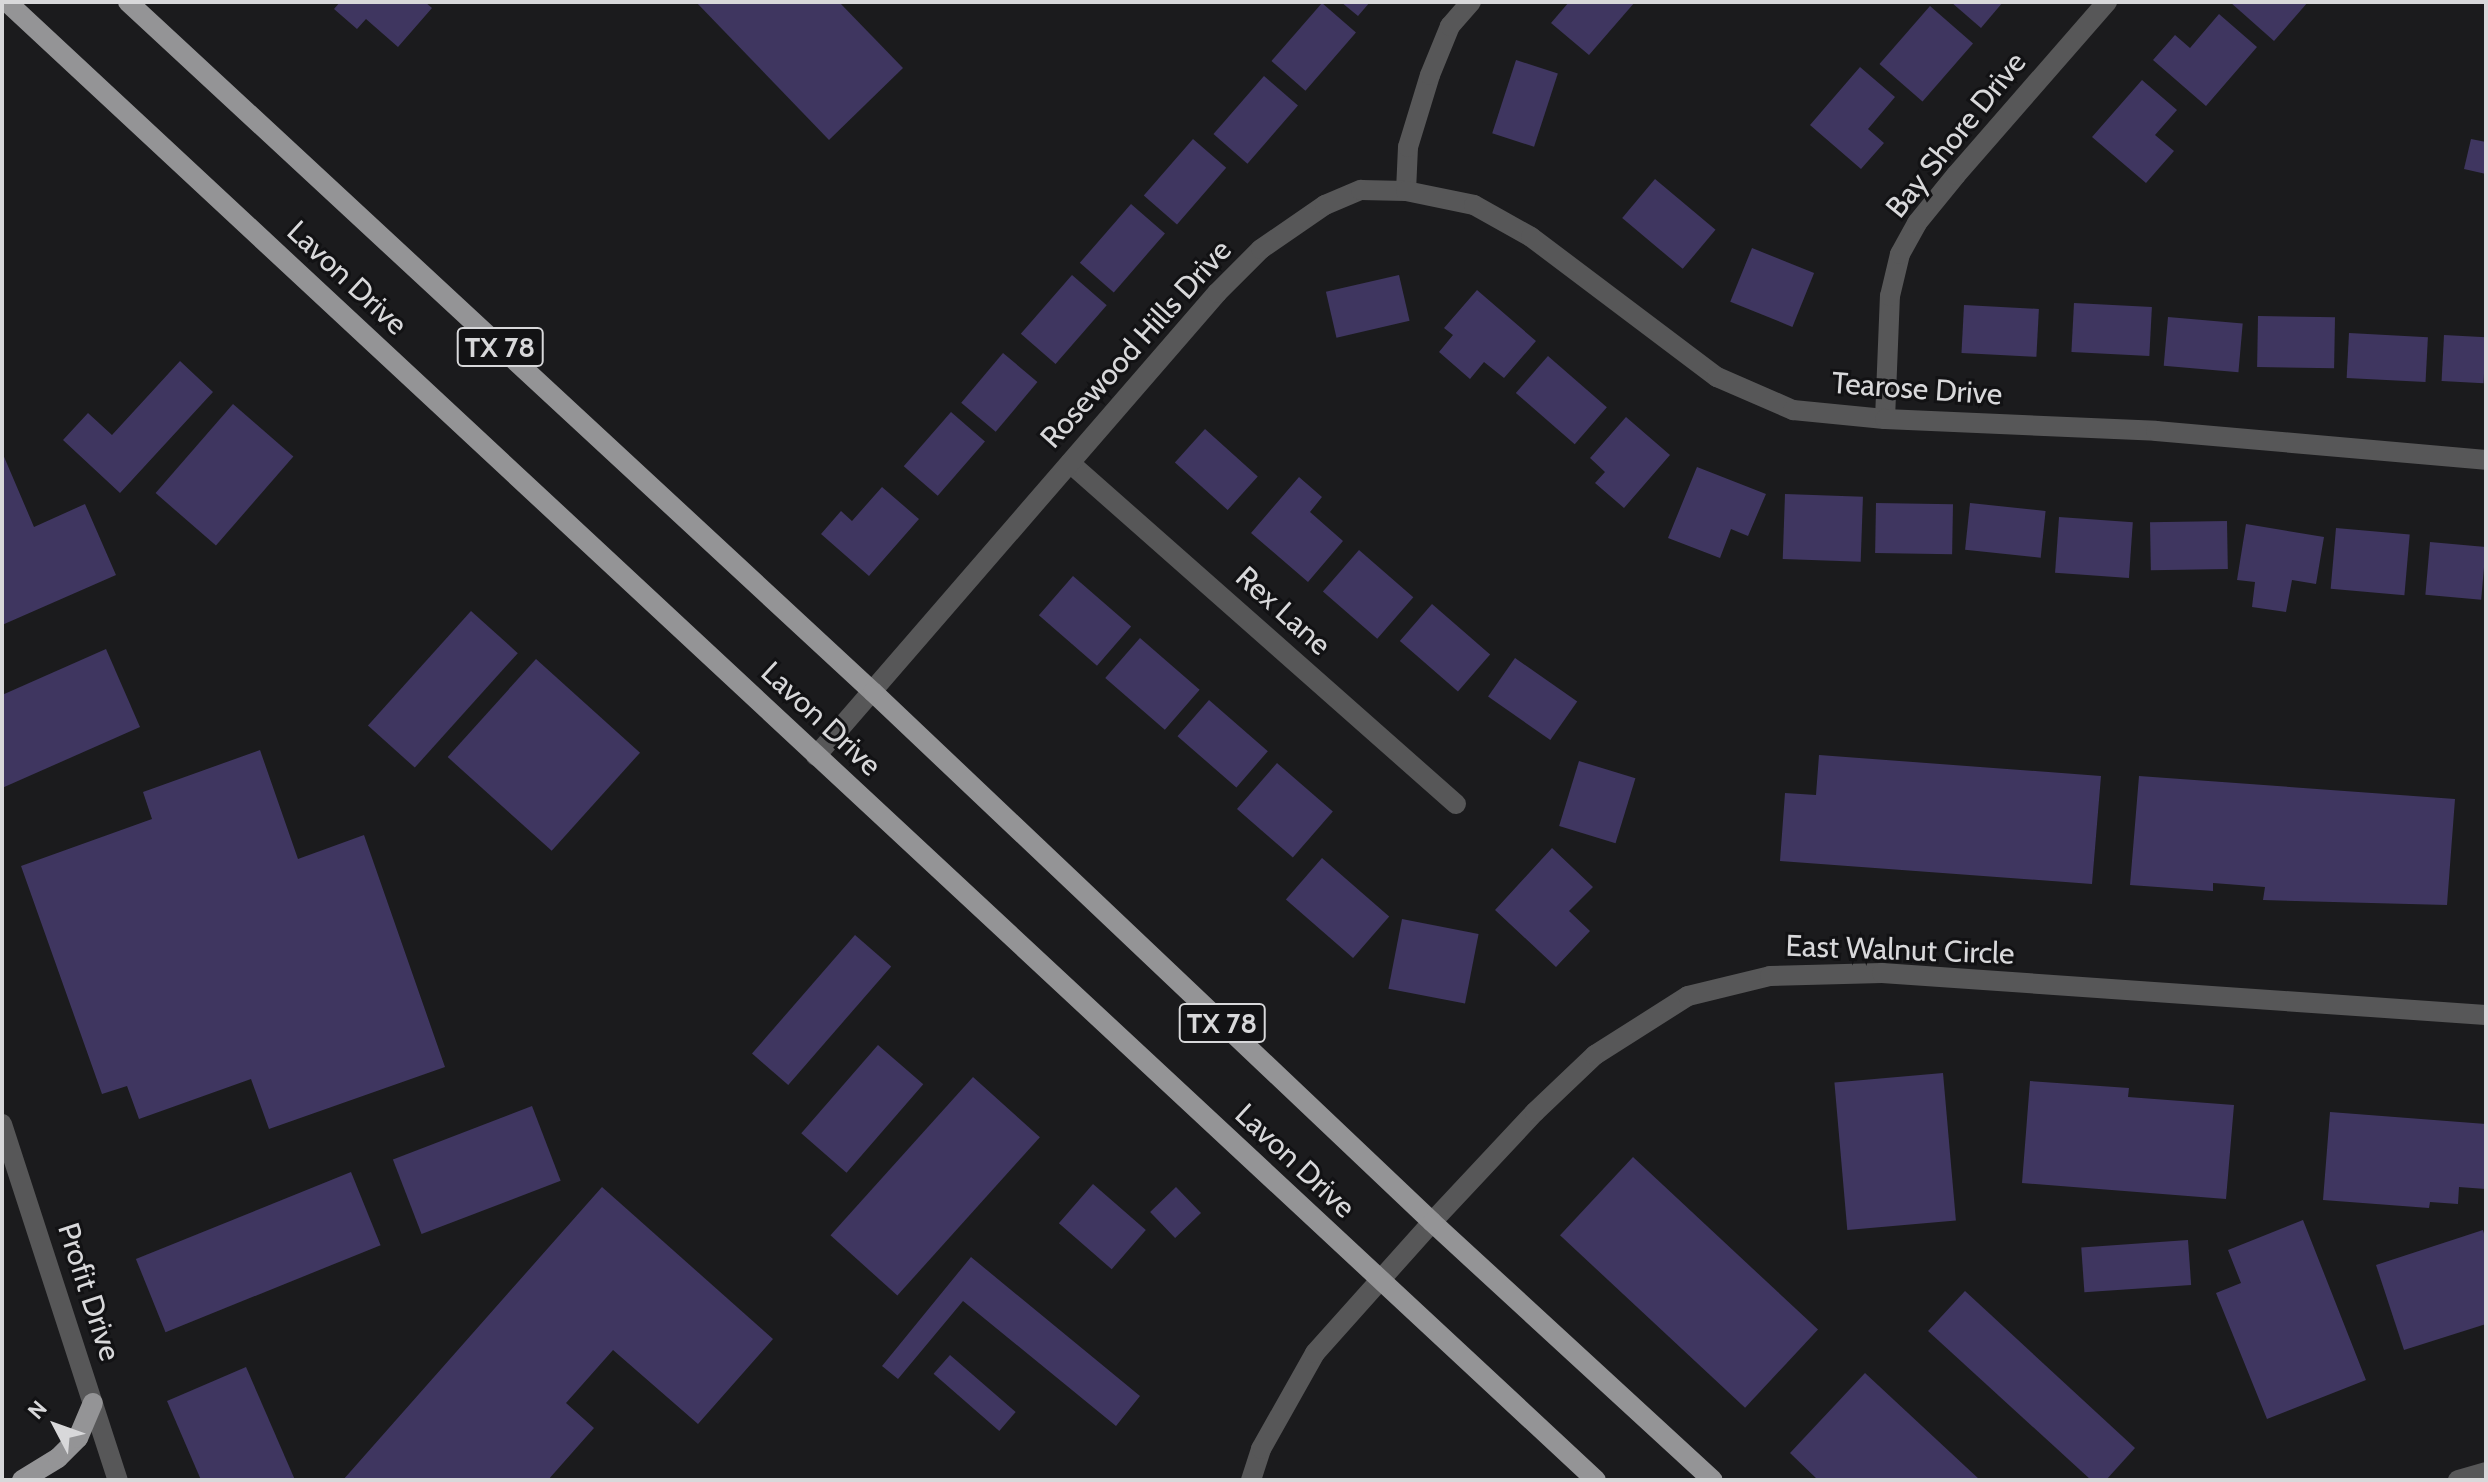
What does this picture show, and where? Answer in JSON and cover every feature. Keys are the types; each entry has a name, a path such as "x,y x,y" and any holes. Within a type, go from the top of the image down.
{"main road":[{"name":"Lavon Drive","path":"7,2 1596,1480"},
{"name":"Lavon Drive","path":"128,2 873,692 1432,1222 1713,1480"},
{"path":"22,1480 58,1458 78,1438 93,1403"}],"street":[{"path":"1406,191 1408,147 1430,75 1450,26 1471,2"},
{"name":"Bay Shore Drive","path":"1885,419 1890,296 1900,254 1917,223 1956,175 2107,2"},
{"name":"Rosewood Hills Drive","path":"816,756 1217,293 1261,249 1325,205 1361,190 1406,191"},
{"name":"Tearose Drive","path":"1406,191 1474,205 1531,237 1717,377 1793,410 1885,419 2156,431 2486,460"},
{"name":"Rex Lane","path":"1070,463 1456,804"},
{"name":"East Walnut Circle","path":"1251,1480 1261,1449 1315,1353 1432,1222 1535,1112 1595,1055 1688,996 1770,976 1882,973 2486,1015"},
{"name":"Profit Drive","path":"2,1124 118,1480"},
{"path":"2458,1480 2486,1472"}],"building":[{"path":"340,2 425,2 432,8 398,47 366,19 357,29 334,9"},
{"path":"696,2 839,2 903,68 829,140"},
{"path":"1341,2 1370,2 1358,16"},
{"path":"1569,2 1635,2 1589,55 1551,23"},
{"path":"1951,2 2003,2 1981,28"},
{"path":"2230,2 2308,2 2274,41"},
{"path":"1322,3 1356,33 1305,91 1271,61"},
{"path":"1930,6 1973,43 1923,102 1879,64"},
{"path":"2219,14 2257,47 2206,106 2153,60 2175,35 2190,48"},
{"path":"1516,60 1558,74 1534,147 1492,133"},
{"path":"1860,67 1895,97 1868,129 1884,143 1861,169 1810,125"},
{"path":"1264,76 1298,106 1247,164 1213,134"},
{"path":"2142,80 2177,110 2155,135 2174,151 2146,183 2092,137"},
{"path":"1193,139 1226,168 1177,224 1144,196"},
{"path":"2471,139 2486,142 2486,174 2464,169"},
{"path":"1655,179 1716,230 1683,269 1622,218"},
{"path":"1131,204 1165,234 1114,292 1080,263"},
{"path":"1752,248 1814,273 1792,327 1730,302"},
{"path":"1072,275 1107,305 1056,364 1021,334"},
{"path":"1399,275 1410,321 1336,338 1326,292"},
{"path":"1477,290 1536,341 1504,378 1484,362 1470,379 1439,352 1453,335 1444,328"},
{"path":"2074,303 2152,307 2149,356 2071,352"},
{"path":"1964,305 2039,309 2036,357 1961,353"},
{"path":"2258,316 2335,317 2334,368 2257,367"},
{"path":"2168,317 2243,324 2238,372 2164,366"},
{"path":"2349,333 2428,337 2426,382 2347,378"},
{"path":"2444,335 2486,337 2484,383 2442,381"},
{"path":"1003,353 1037,382 996,432 961,403"},
{"path":"1548,356 1607,407 1575,444 1516,393"},
{"path":"180,361 213,392 120,493 63,440 88,413 112,435"},
{"path":"233,404 293,456 216,546 156,493"},
{"path":"951,412 985,442 938,496 904,466"},
{"path":"1626,417 1670,455 1624,508 1595,483 1605,472 1590,458"},
{"path":"1205,429 1258,477 1228,510 1175,462"},
{"path":"2,452 34,527 85,504 116,575 2,625"},
{"path":"1697,467 1766,494 1748,536 1731,529 1720,558 1668,538"},
{"path":"1299,477 1322,497 1310,512 1343,541 1308,582 1251,533"},
{"path":"882,487 919,519 869,576 821,534 841,511 852,521"},
{"path":"1785,494 1863,497 1861,562 1783,559"},
{"path":"1876,503 1953,504 1952,554 1875,553"},
{"path":"1970,503 2046,511 2041,558 1965,550"},
{"path":"2059,517 2133,522 2129,578 2055,573"},
{"path":"2227,521 2228,569 2151,570 2150,522"},
{"path":"2246,524 2324,537 2316,584 2292,580 2286,612 2252,607 2255,582 2237,580"},
{"path":"2336,528 2410,534 2404,595 2331,589"},
{"path":"2430,542 2486,547 2481,600 2425,595"},
{"path":"1359,550 1413,597 1377,639 1323,592"},
{"path":"1073,576 1131,627 1097,666 1039,615"},
{"path":"1432,604 1490,655 1458,691 1400,641"},
{"path":"471,611 518,653 415,768 368,725"},
{"path":"1140,638 1200,690 1165,730 1105,678"},
{"path":"106,649 140,727 2,788 2,695"},
{"path":"1515,658 1577,702 1550,740 1488,697"},
{"path":"536,659 640,753 552,851 448,757"},
{"path":"1209,700 1268,751 1236,787 1178,736"},
{"path":"260,750 298,859 364,835 445,1067 269,1129 251,1079 139,1119 127,1086 102,1094 21,866 152,819 143,792"},
{"path":"1819,755 2101,776 2092,884 1780,861 1785,793 1816,795"},
{"path":"1579,761 1635,778 1616,843 1559,826"},
{"path":"1277,763 1333,812 1293,858 1237,809"},
{"path":"2139,776 2455,799 2447,905 2263,900 2265,887 2213,883 2213,891 2130,885"},
{"path":"1552,848 1593,887 1569,911 1590,931 1556,967 1495,910"},
{"path":"1322,858 1389,916 1353,958 1286,900"},
{"path":"1402,919 1479,934 1465,1004 1388,989"},
{"path":"855,935 891,966 788,1085 752,1053"},
{"path":"878,1045 923,1084 847,1173 801,1133"},
{"path":"1943,1073 1956,1220 1847,1230 1834,1082"},
{"path":"973,1077 1040,1137 897,1296 830,1235"},
{"path":"2030,1081 2129,1088 2128,1097 2234,1105 2226,1199 2022,1183"},
{"path":"532,1106 561,1181 422,1234 393,1159"},
{"path":"2330,1112 2486,1124 2486,1189 2459,1187 2458,1204 2430,1202 2429,1208 2323,1200"},
{"path":"1633,1157 1818,1330 1745,1408 1560,1235"},
{"path":"351,1172 381,1245 165,1332 136,1259"},
{"path":"1093,1184 1146,1230 1112,1269 1059,1223"},
{"path":"602,1187 773,1339 698,1424 613,1350 566,1403 594,1428 548,1480 343,1480"},
{"path":"1176,1187 1201,1213 1175,1238 1150,1212"},
{"path":"2303,1220 2366,1380 2267,1419 2216,1293 2241,1283 2228,1250"},
{"path":"2483,1230 2486,1241 2486,1324 2404,1350 2376,1265"},
{"path":"2188,1240 2191,1285 2084,1292 2081,1247"},
{"path":"971,1257 1140,1396 1116,1426 963,1301 898,1379 882,1366"},
{"path":"1965,1291 2135,1448 2106,1480 2091,1480 1928,1331"},
{"path":"950,1355 1016,1412 999,1431 934,1374"},
{"path":"246,1367 295,1480 201,1480 167,1401"},
{"path":"1865,1373 1980,1480 1818,1480 1790,1453"}]}
